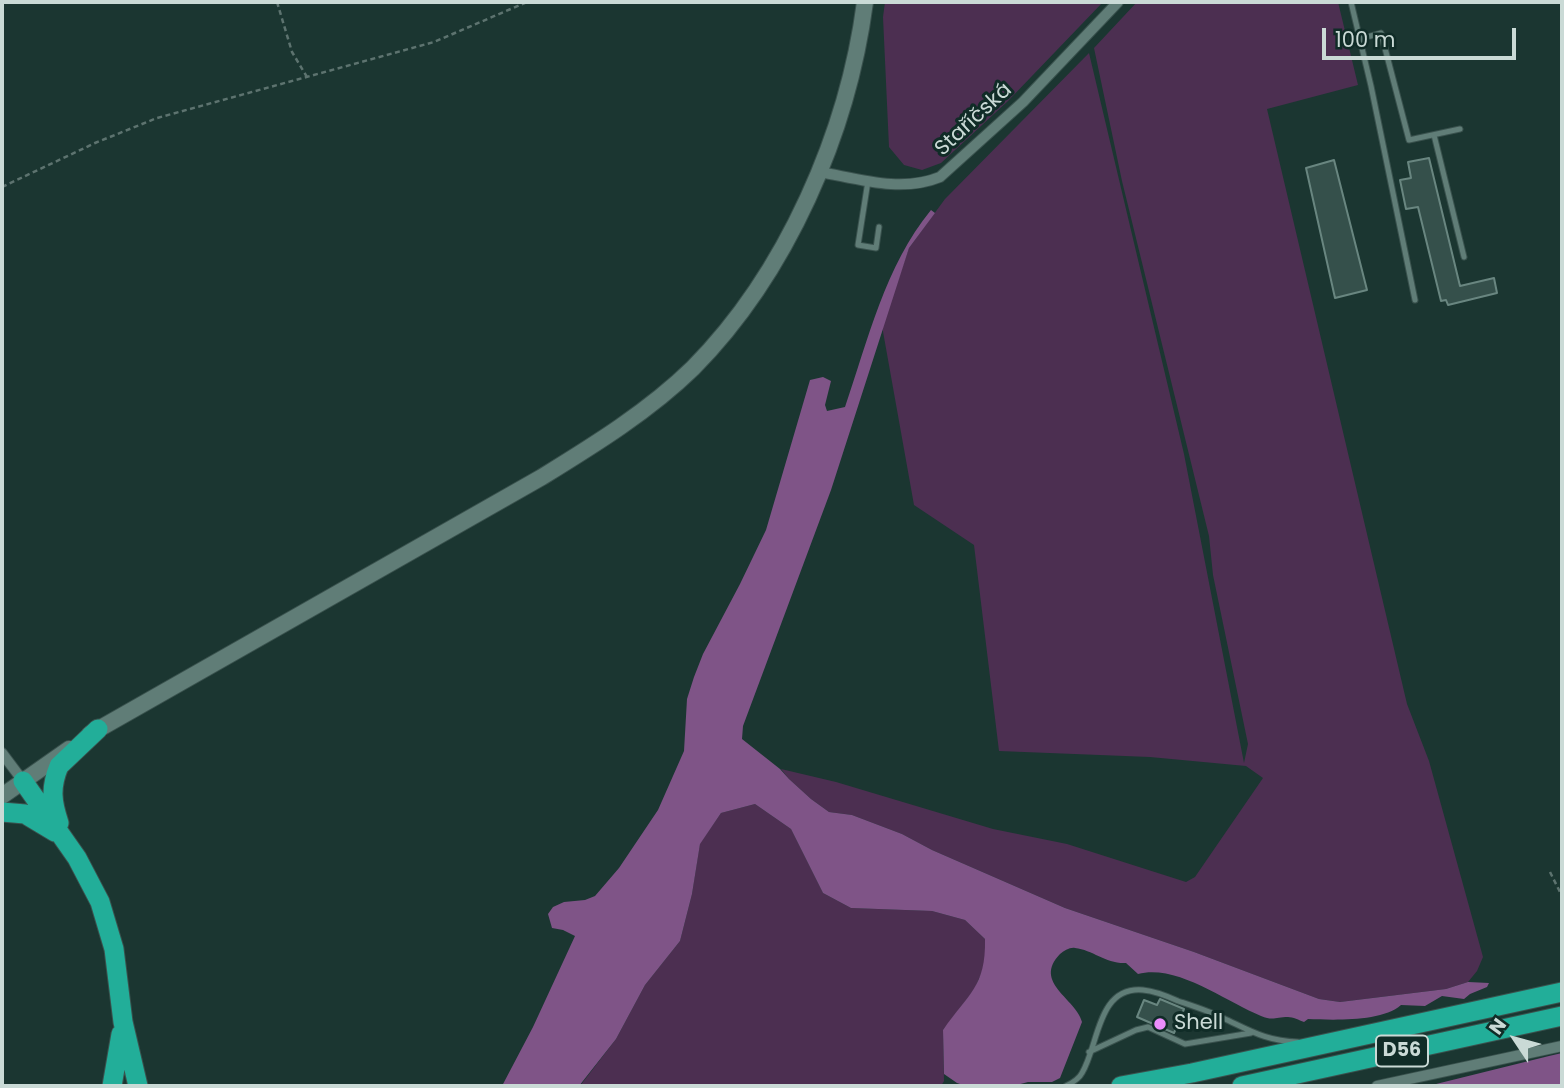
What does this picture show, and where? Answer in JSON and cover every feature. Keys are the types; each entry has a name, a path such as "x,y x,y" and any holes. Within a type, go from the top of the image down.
{"highway":[{"path":"64,837 52,800 56,774 59,766 98,729"},
{"path":"23,780 90,879 108,925 119,974 123,1022 138,1086"},
{"path":"2,812 25,814 64,837"},
{"name":"D56","path":"1121,1086 1562,992"},
{"name":"D56","path":"1242,1086 1562,1016"},
{"path":"112,1086 123,1022"}],"street":[{"path":"2,796 98,729 589,449 637,414 692,368 759,285 820,172 852,75 865,2"},
{"name":"Staříčská","path":"820,172 906,186 925,184 940,177 1023,102 1118,2"},
{"path":"2,753 23,780"},
{"path":"1377,1086 1562,1046"}],"lane":[{"path":"1351,2 1415,300"},
{"path":"1360,38 1381,33 1409,140 1460,129"},
{"path":"1434,135 1464,257"},
{"path":"868,181 858,245 876,248 879,227"},
{"path":"1066,1086 1082,1073 1111,1002 1118,995 1133,989 1162,995 1223,1018 1251,1033 1280,1041 1368,1035"},
{"path":"1089,1052 1148,1027 1185,1044 1251,1033"}],"path":[{"path":"277,2 292,52 307,77"},
{"path":"2,187 95,143 157,118 434,42 527,2"},
{"path":"1550,872 1562,895"}],"shaded area":[{"path":"885,2 1103,2 1008,101 941,163 922,170 904,165 889,147 883,17"},
{"path":"1137,2 1338,2 1358,85 1267,109 1407,704 1429,761 1483,957 1468,982 1446,989 1340,1002 1319,999 1065,908 932,850 902,834 852,815 829,812 811,799 781,769 836,782 993,829 1067,844 1186,882 1195,877 1263,778 1246,766 1150,757 999,751 974,545 914,505 882,326 909,248 945,199 1089,53 1184,454 1244,763 1248,744 1213,575 1209,536 1122,181 1094,48"},
{"path":"931,210 935,213 909,248 831,490 743,726 742,739 829,812 852,815 902,834 932,850 1065,908 1319,999 1340,1002 1446,989 1468,982 1489,983 1487,987 1464,999 1442,996 1425,1006 1401,1005 1382,1015 1308,1019 1304,1022 1290,1017 1265,1017 1185,979 1153,972 1138,974 1126,963 1071,948 1060,954 1053,964 1051,974 1053,982 1073,1006 1082,1022 1060,1078 1052,1082 1028,1082 1013,1086 966,1086 944,1074 943,1030 979,979 985,955 985,939 965,920 932,911 851,908 823,893 791,829 755,804 721,813 700,844 692,894 680,941 645,985 616,1039 579,1086 502,1086 575,936 552,928 548,914 553,907 564,902 595,896 619,868 658,810 684,751 687,699 694,677 766,530 810,380 823,377 831,381 825,405 827,411 845,407 879,304 901,255"},
{"path":"755,804 791,829 823,893 851,908 932,911 965,920 985,939 985,965 974,990 943,1030 944,1081 941,1086 580,1086 616,1039 645,985 680,941 692,894 700,843 721,813"},
{"path":"1562,1053 1562,1086 1428,1086 1549,1056"}],"building":[{"path":"1429,158 1460,286 1494,278 1497,293 1448,305 1446,300 1441,301 1418,207 1406,209 1400,180 1411,178 1408,162"},
{"path":"1334,160 1367,290 1335,298 1306,168"},
{"path":"1160,999 1184,1009 1174,1033 1137,1017 1144,1000 1157,1005"}],"place":[{"name":"Shell","path":"1160,1024"}]}
